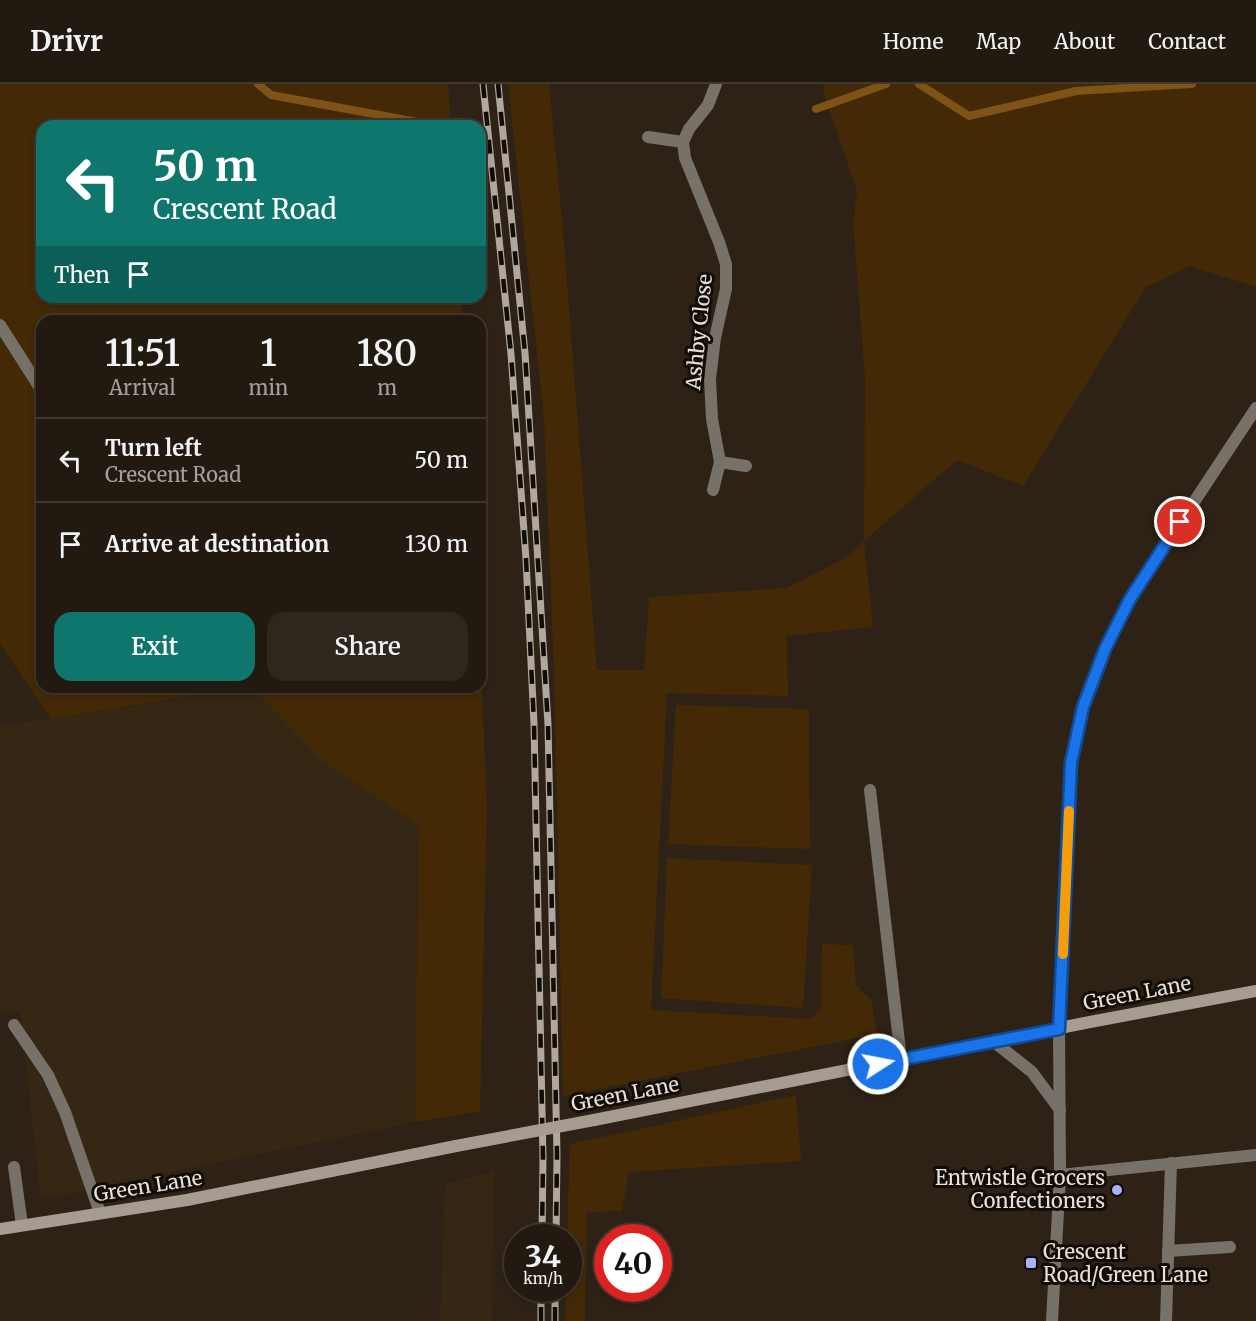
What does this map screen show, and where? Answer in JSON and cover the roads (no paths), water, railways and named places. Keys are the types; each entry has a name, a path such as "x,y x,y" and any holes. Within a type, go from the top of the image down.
{"street":[{"path":"648,137 683,142 689,129 708,105 716,84"},
{"name":"Ashby Close","path":"683,142 685,158 726,264 726,289 715,338 710,379 712,419 720,462 713,490"},
{"path":"0,325 36,382"},
{"path":"1052,1321 1060,1175 1059,1029 1071,763 1083,707 1105,649 1130,599 1256,408"},
{"path":"720,462 746,466"},
{"path":"870,790 902,1059"},
{"name":"Green Lane","path":"0,1229 187,1200 1256,991"},
{"path":"14,1025 48,1076 65,1112 100,1213"},
{"path":"993,1041 1032,1072 1060,1110"},
{"path":"1060,1175 1256,1155"},
{"path":"1166,1321 1171,1163"},
{"path":"14,1167 22,1226"},
{"path":"1168,1251 1230,1247"}],"waterway":[{"path":"258,84 271,95 406,120"},
{"path":"816,109 886,84"},
{"path":"919,84 969,116 1076,91 1192,84"}],"railway":[{"path":"483,84 511,354 526,559 534,724 543,1158 542,1224"},
{"path":"498,84 525,353 548,724 557,1155 556,1224"},
{"path":"541,1302 541,1321"},
{"path":"555,1302 555,1321"}],"place":[{"name":"Entwistle Grocers Confectioners","path":"1117,1190"},
{"name":"Crescent Road/Green Lane","path":"1031,1263"}]}
